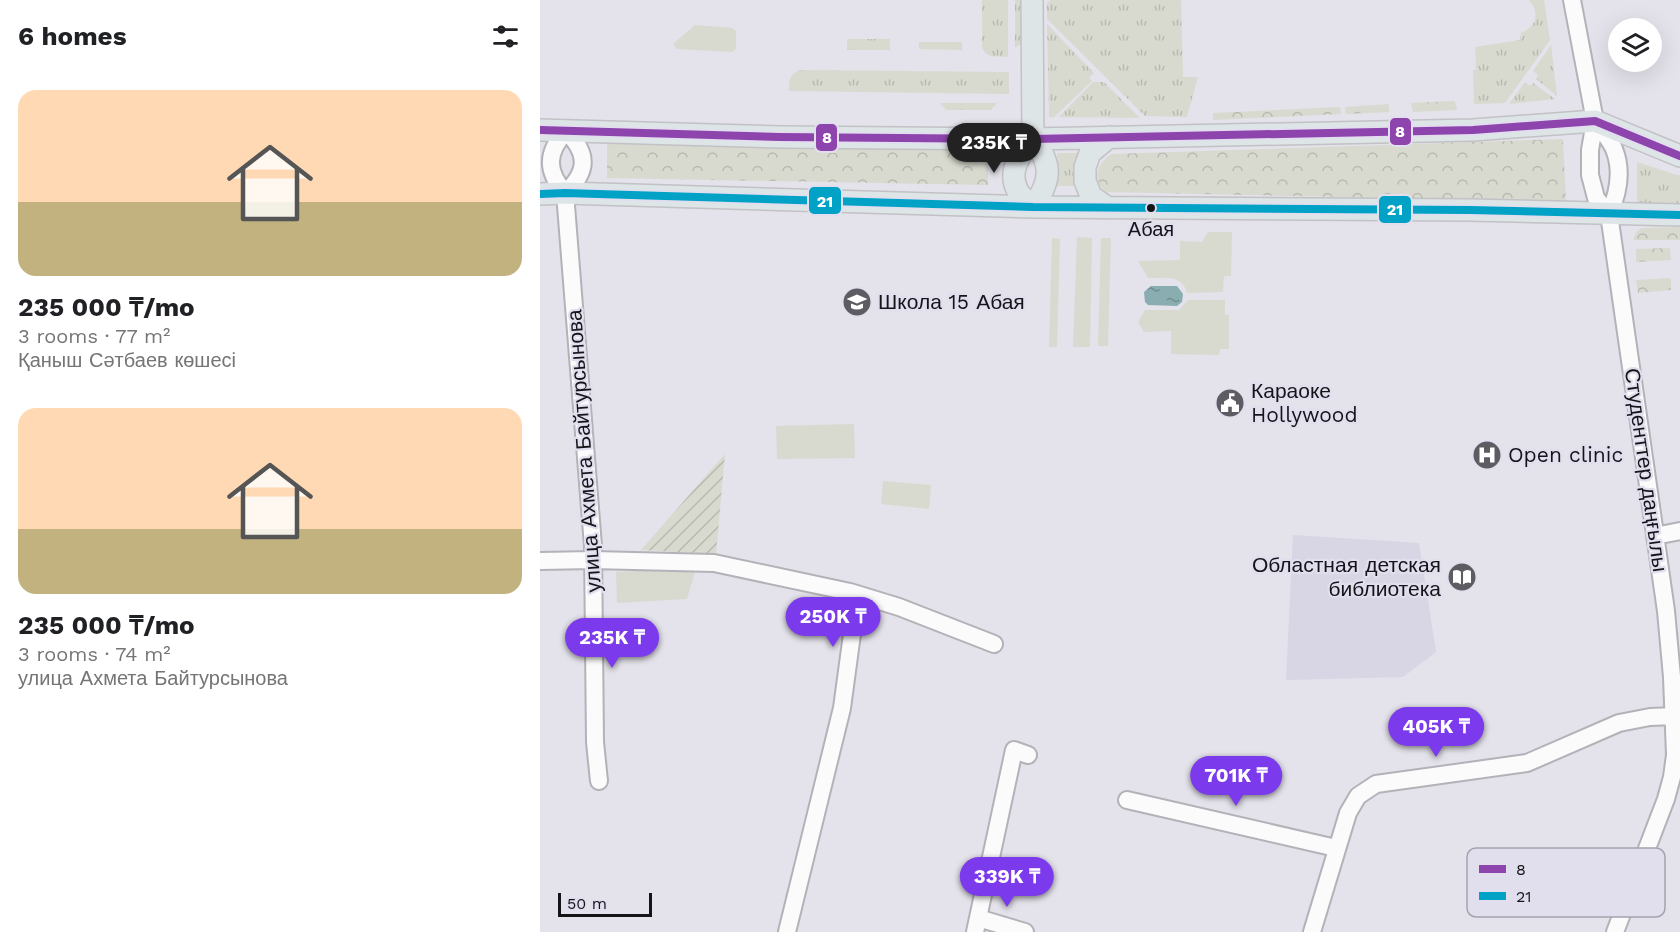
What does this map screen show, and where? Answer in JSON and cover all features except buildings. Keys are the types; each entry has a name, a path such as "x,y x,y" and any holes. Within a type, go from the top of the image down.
{"main road":[{"path":"1032,0 1033,139 1044,154 1048,172 1044,191 1033,207"},
{"path":"540,130 780,137 1033,139 1473,130 1595,121 1680,156"},
{"path":"1108,208 1091,196 1085,181 1085,167 1090,153 1109,138"},
{"path":"1033,139 1020,153 1013,173 1018,192 1033,207"},
{"path":"540,194 1033,207 1458,210 1680,215"}],"street":[{"path":"1572,0 1595,121 1590,150 1590,175 1596,198 1609,214 1617,197 1619,173 1614,148 1595,121"},
{"path":"566,131 579,144 583,162 578,181 565,193 554,180 551,162 554,144 566,131"},
{"name":"улица Ахмета Байтурсынова","path":"565,193 593,560 595,742 599,781"},
{"name":"Студенттер даңғылы","path":"1609,214 1666,611 1675,716 1675,755 1669,788 1646,848"},
{"path":"1655,536 1680,531"},
{"path":"540,561 714,563 850,592 899,607 994,644"},
{"path":"787,932 842,708 855,612 850,592"},
{"path":"1312,932 1348,813 1358,796 1376,784 1527,763 1619,723 1650,717 1675,716"},
{"path":"1025,932 977,925 1014,750 1028,755"},
{"path":"1127,800 1336,848"},
{"name":"Студенттер даңғылы","path":"1615,932 1621,917"}],"shaded area":[{"path":"1293,535 1419,543 1436,652 1403,677 1286,680"}],"green space":[{"path":"982,0 1008,0 1008,57 989,55 982,47"},
{"path":"1015,0 1023,0 1023,42 1015,48"},
{"path":"1051,0 1181,0 1183,77 1198,77 1187,117 1145,116 1047,19 1047,3"},
{"path":"1529,0 1544,0 1550,40 1505,103 1474,104 1475,47 1520,40 1521,33 1531,27 1535,19 1535,10"},
{"path":"1047,24 1094,73 1089,78 1092,81 1051,118 1049,116"},
{"path":"695,25 732,28 736,31 736,49 732,52 677,49 673,44"},
{"path":"847,39 890,39 890,50 847,50"},
{"path":"919,42 962,42 962,50 919,49"},
{"path":"1551,45 1557,96 1536,79 1538,75 1533,71"},
{"path":"800,70 1009,72 1009,94 789,91 790,78"},
{"path":"1093,82 1104,82 1140,118 1059,117"},
{"path":"1525,82 1530,86 1533,83 1555,99 1509,104"},
{"path":"1455,101 1457,110 1413,112 1411,103"},
{"path":"940,103 997,103 991,110 946,110"},
{"path":"1389,104 1389,112 1346,114 1345,107"},
{"path":"1340,107 1341,114 1213,120 1213,113"},
{"path":"1563,139 1566,202 1106,192 1097,177 1103,162 1112,154"},
{"path":"607,143 988,151 988,185 607,178"},
{"path":"1057,153 1080,153 1075,169 1080,186 1057,186"},
{"path":"1637,162 1680,176 1680,207 1637,206"},
{"path":"1680,227 1680,240 1633,240 1637,231 1642,228"},
{"path":"1208,232 1232,232 1231,276 1224,276 1223,292 1187,293 1181,283 1172,278 1148,278 1138,261 1180,260 1180,241 1202,242"},
{"path":"1077,237 1092,238 1090,347 1073,347"},
{"path":"1052,238 1060,239 1057,347 1049,347"},
{"path":"1101,238 1111,238 1108,346 1098,346"},
{"path":"1670,248 1671,260 1636,262 1636,249"},
{"path":"1671,278 1671,290 1638,293 1636,280"},
{"path":"1188,300 1225,300 1225,315 1229,315 1229,349 1220,349 1219,355 1171,354 1171,331 1144,332 1138,322 1145,310 1179,310"},
{"path":"854,424 855,458 777,459 776,426"},
{"path":"725,454 716,554 641,550"},
{"path":"883,481 931,485 929,509 881,504"},
{"path":"696,568 687,599 617,603 616,572"}],"water":[{"path":"1151,286 1177,286 1183,294 1182,302 1177,306 1148,305 1145,302 1144,292"}],"transit line":[{"name":"8","path":"540,130 780,137 1033,139 1473,130 1595,121 1680,156"},
{"name":"21","path":"540,194 1033,207 1469,210 1680,215"}],"place":[{"name":"Абая","path":"1151,208"},
{"name":"Школа 15 Абая","path":"857,302"},
{"name":"Караоке Hollywood","path":"1230,403"},
{"name":"Open clinic","path":"1487,455"},
{"name":"Областная детская библиотека","path":"1462,577"}]}
